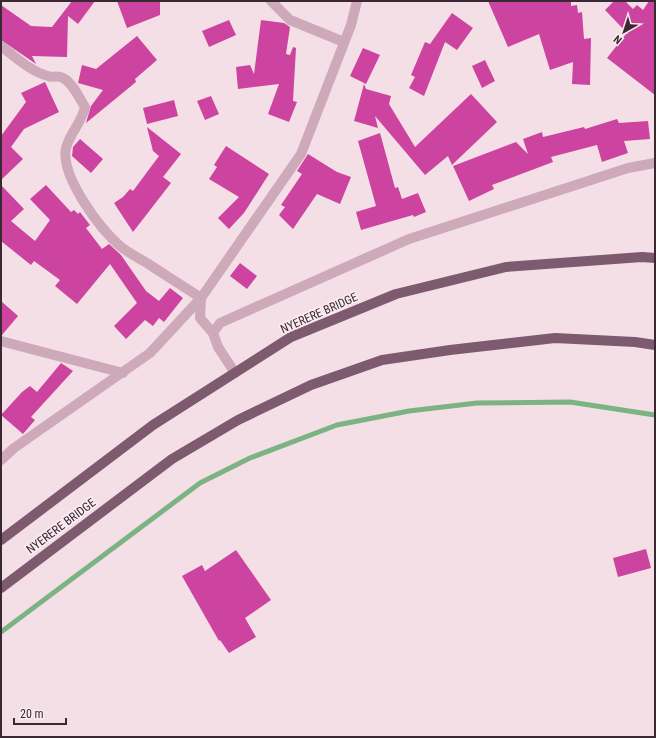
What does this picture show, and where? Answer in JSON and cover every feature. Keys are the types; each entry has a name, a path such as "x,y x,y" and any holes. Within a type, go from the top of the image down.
{"main road":[{"name":"NYERERE BRIDGE","path":"1,540 153,425 291,337 396,294 506,267 642,257 655,258"},
{"name":"NYERERE BRIDGE","path":"1,588 172,459 238,420 311,385 382,360 450,350 556,338 635,342 655,345"}],"street":[{"path":"271,1 290,20 344,42"},
{"path":"1,460 14,448 150,353 201,298 301,154 344,42 357,1"},
{"path":"1,46 21,62 49,77 62,77 69,82 85,107 83,115 73,131 66,149 66,167 80,196 93,215 121,246 201,298"},
{"path":"213,333 220,323 237,314 409,239 628,168 655,163"},
{"path":"201,298 200,318 213,333 218,347 235,373"},
{"path":"1,341 123,373"}],"building":[{"path":"72,1 95,1 78,24 68,16 67,57 32,56 36,64 1,40 1,5 31,26 52,27"},
{"path":"117,1 160,1 160,15 127,28"},
{"path":"488,1 571,1 571,6 577,5 578,13 582,12 584,39 591,38 590,85 572,84 573,62 550,70 539,34 508,47"},
{"path":"614,1 625,1 633,9 637,5 643,10 649,1 655,1 655,95 607,58 626,34 628,34 605,10"},
{"path":"452,13 473,28 457,50 445,42 424,96 409,88 415,77 411,75 425,42 430,44"},
{"path":"229,20 236,35 209,47 202,31"},
{"path":"261,20 284,23 290,27 286,54 290,55 293,47 296,48 293,101 297,102 289,122 268,114 279,84 238,89 236,67 250,65 254,74"},
{"path":"137,36 157,60 135,79 136,82 86,123 91,106 103,90 78,83 82,65 96,69"},
{"path":"363,48 380,55 366,84 350,76"},
{"path":"485,60 495,81 482,88 472,66"},
{"path":"45,82 59,112 24,129 11,147 23,159 1,180 1,136 26,102 21,93"},
{"path":"364,84 366,89 391,96 389,104 415,147 471,94 497,122 452,165 448,156 425,175 375,116 378,128 354,121"},
{"path":"211,96 219,114 205,120 197,101"},
{"path":"174,100 178,116 147,124 143,108"},
{"path":"617,119 619,123 648,121 650,139 624,141 628,153 602,162 597,145 551,157 553,162 492,185 494,189 469,201 453,166 516,142 528,154 523,139 542,132 543,137 584,127 585,129"},
{"path":"147,127 181,154 163,177 171,183 133,232 114,203 123,197 130,189 133,191 159,156 153,151"},
{"path":"380,133 395,188 398,187 402,199 418,193 426,212 414,217 413,215 361,230 356,212 376,206 358,141"},
{"path":"80,139 103,159 91,173 72,156 73,147"},
{"path":"226,146 269,174 244,213 229,229 218,218 239,197 209,179 217,167 214,165"},
{"path":"308,154 337,172 351,177 340,204 317,194 293,229 279,215 285,207 281,205 302,174 297,171"},
{"path":"1,185 24,209 11,221 35,241 50,220 30,199 46,185 71,212 74,210 78,214 80,212 90,225 86,228 102,249 109,244 121,255 146,291 159,301 170,288 183,298 164,322 159,318 153,326 145,320 126,339 114,326 137,303 110,264 77,304 55,286 60,280 34,261 31,265 1,241"},
{"path":"240,263 257,276 247,289 230,276"},
{"path":"1,301 18,316 2,335 1,335"},
{"path":"61,363 73,371 31,417 35,420 23,434 1,415 22,392 30,386 37,392"},
{"path":"646,549 651,568 618,577 613,558"},
{"path":"236,550 271,600 245,618 256,637 229,653 220,640 219,641 182,576 202,565 205,571"}],"waterway":[{"path":"1,632 200,483 250,458 337,425 409,411 477,403 570,402 655,415"}]}
